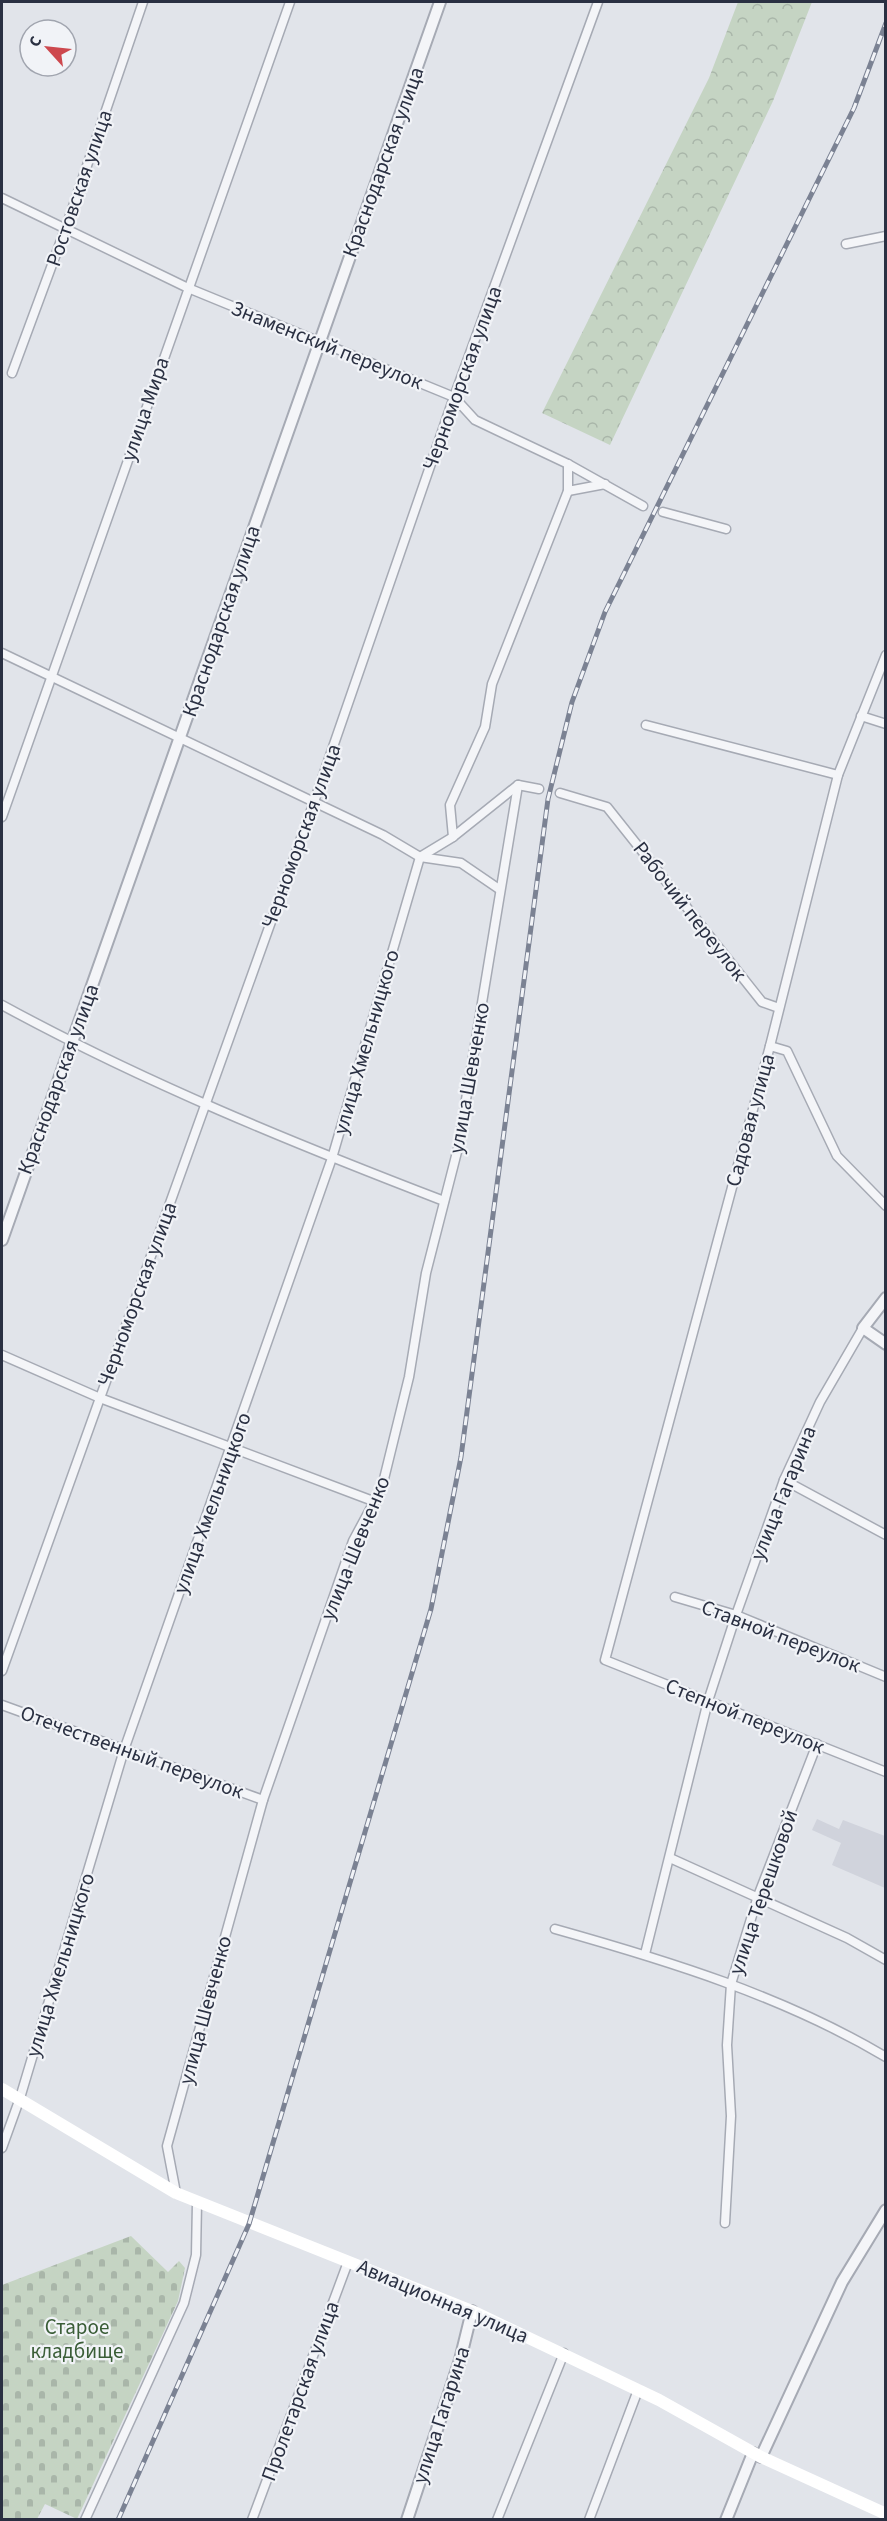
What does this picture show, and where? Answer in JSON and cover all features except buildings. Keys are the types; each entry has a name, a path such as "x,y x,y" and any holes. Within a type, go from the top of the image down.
{"main road":[{"name":"Авиационная улица","path":"2,2089 176,2193 472,2311 638,2390 757,2455 885,2514"}],"street":[{"name":"Ростовская улица","path":"12,373 66,227 143,2"},
{"name":"улица Мира","path":"2,817 290,2"},
{"name":"Краснодарская улица","path":"2,1239 440,2"},
{"name":"Черноморская улица","path":"2,1671 314,802 454,397 598,2"},
{"name":"Знаменский переулок","path":"2,198 188,288 454,397 476,420 568,464 643,506"},
{"path":"846,243 885,236"},
{"path":"453,837 450,805 484,727 492,684 568,491 568,464"},
{"path":"568,491 606,484"},
{"path":"663,512 726,530"},
{"path":"2,653 383,835 420,857 461,863 499,889"},
{"name":"Садовая улица","path":"605,1660 770,1046 838,775 885,655"},
{"path":"861,716 885,724"},
{"path":"646,725 838,775"},
{"path":"420,857 453,837 518,785 539,789"},
{"name":"улица Шевченко","path":"176,2193 167,2146 263,1800 353,1541 372,1501 382,1488 398,1421 426,1273 458,1148 518,785"},
{"name":"Рабочий переулок","path":"560,793 607,807 762,1002 779,1008"},
{"name":"улица Хмельницкого","path":"2,2148 20,2098 124,1750 233,1447 332,1158 420,857"},
{"path":"2,1005 71,1043 205,1104 332,1158 444,1201"},
{"path":"770,1046 787,1051 837,1156 885,1206"},
{"name":"улица Гагарина","path":"645,1954 708,1701 784,1480 820,1402 885,1298"},
{"path":"864,1329 885,1344"},
{"path":"2,1355 100,1398 372,1501"},
{"path":"784,1480 885,1535"},
{"name":"Ставной переулок","path":"675,1596 736,1616 885,1677"},
{"name":"Степной переулок","path":"605,1660 885,1772"},
{"name":"Отечественный переулок","path":"2,1705 263,1800"},
{"name":"улица Терешковой","path":"725,2223 731,2116 727,2044 731,1984 758,1896 817,1744"},
{"path":"670,1858 847,1938 885,1960"},
{"path":"555,1929 645,1954 731,1984 841,2031 885,2057"},
{"path":"85,2520 184,2303 196,2255 197,2203"},
{"path":"726,2520 842,2282 885,2210"},
{"name":"Пролетарская улица","path":"252,2520 348,2262"},
{"name":"улица Гагарина","path":"407,2520 460,2360 472,2311"},
{"path":"497,2520 564,2353"},
{"path":"589,2520 638,2390"}],"shaded area":[{"path":"817,1819 839,1829 843,1820 885,1836 885,1888 832,1865 841,1843 812,1830"}],"green space":[{"path":"738,2 812,2 773,101 610,445 542,413 709,78"},
{"name":"Старое кладбище","path":"131,2236 168,2272 179,2261 185,2268 178,2301 77,2519 45,2504 37,2519 2,2519 2,2285"}],"railway":[{"path":"118,2520 249,2224 431,1609 461,1457 548,799 572,702 605,612 854,108 886,23"}]}
